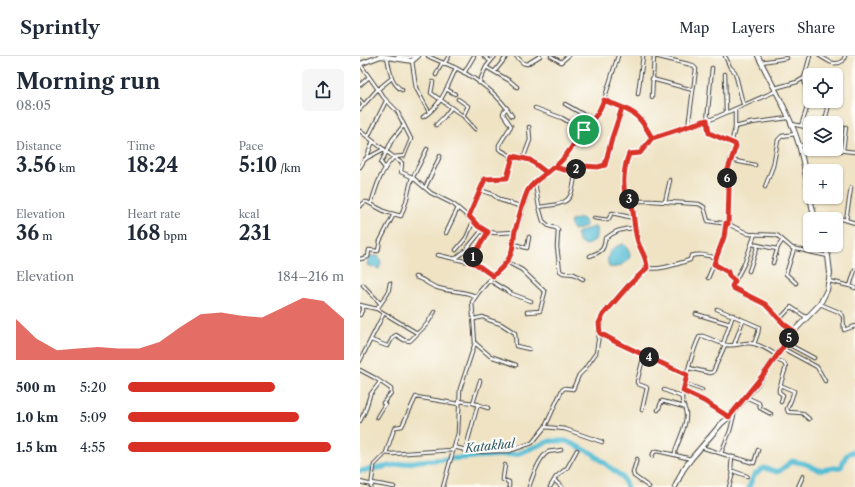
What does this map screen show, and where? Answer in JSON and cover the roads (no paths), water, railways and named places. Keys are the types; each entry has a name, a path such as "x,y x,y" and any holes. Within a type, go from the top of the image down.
{"street":[{"path":"412,61 386,56 373,58 360,64 377,90 386,101 397,110 411,139 405,154 401,172 413,177 439,198 458,208 469,216 473,222 482,229 488,232 515,232"},
{"path":"386,56 392,78 396,86 402,90"},
{"path":"398,56 408,58 415,56"},
{"path":"412,61 418,56"},
{"path":"428,56 456,68 479,83 499,98 512,116"},
{"path":"436,75 449,56"},
{"path":"464,73 474,56"},
{"path":"484,56 490,61"},
{"path":"479,83 486,67 495,56"},
{"path":"494,71 507,56"},
{"path":"516,56 525,64 540,56"},
{"path":"551,56 562,62 568,56"},
{"path":"443,487 458,433 461,385 473,354 475,343 472,305 476,296 489,280 507,262 514,244 515,232 528,191 535,182 562,161 574,143 593,120 604,100 618,56"},
{"path":"638,94 643,56"},
{"path":"652,97 652,79 656,56 694,66 696,69 688,127"},
{"path":"725,56 735,72 744,104"},
{"path":"758,56 792,124 803,164"},
{"path":"807,68 810,56"},
{"path":"820,56 836,64 843,61 845,56"},
{"path":"761,62 787,58"},
{"path":"412,61 416,88 429,112"},
{"path":"486,67 510,81 517,88"},
{"path":"423,117 440,100 456,68"},
{"path":"712,68 707,120 709,133 735,144"},
{"path":"725,74 726,113"},
{"path":"360,85 369,77"},
{"path":"360,109 377,90 392,78"},
{"path":"652,79 693,90"},
{"path":"803,79 726,113 652,138 640,153 631,153 628,156 626,166 625,194 626,198 632,201 699,204 704,207 708,221 727,223 749,234 778,236 782,241 794,249 828,256"},
{"path":"433,82 431,94 463,116 475,129"},
{"path":"446,89 455,94"},
{"path":"458,98 468,106 463,116"},
{"path":"360,100 364,105"},
{"path":"604,100 634,113 639,117 652,138"},
{"path":"368,137 386,101"},
{"path":"565,104 593,120"},
{"path":"436,125 451,108"},
{"path":"507,108 504,110 503,114 511,127 499,149 513,156 530,160 547,173"},
{"path":"535,108 562,118 584,130"},
{"path":"554,167 565,170 576,169 584,166 598,167 606,164 612,138 622,108"},
{"path":"792,124 801,126 807,108"},
{"path":"708,278 717,258 727,223 729,189 727,172 730,160 736,148 732,140 735,127 735,109"},
{"path":"735,127 751,123 789,118"},
{"path":"385,168 380,164 392,140 404,125"},
{"path":"523,159 530,140 529,127"},
{"path":"846,127 843,150 855,152"},
{"path":"360,131 402,163 402,165"},
{"path":"766,186 773,166 778,140 782,136 795,134"},
{"path":"360,167 366,159 373,141"},
{"path":"799,145 803,146"},
{"path":"366,159 384,149"},
{"path":"360,206 364,202 400,216 403,213 413,177 427,149"},
{"path":"394,157 402,157 405,154"},
{"path":"425,188 440,156"},
{"path":"469,216 485,179 503,179 508,177 513,156"},
{"path":"371,204 380,176 394,157"},
{"path":"730,160 755,165"},
{"path":"539,207 566,202 570,196 576,169"},
{"path":"665,202 670,180"},
{"path":"535,182 542,218 545,224 558,230 557,246 560,271 563,273 574,274 583,279"},
{"path":"846,220 851,188"},
{"path":"480,190 492,194 500,200 523,207"},
{"path":"632,201 638,242 644,253 647,268"},
{"path":"446,233 458,208"},
{"path":"594,218 608,220 612,213 634,218"},
{"path":"360,259 367,258 369,250 378,251 380,241 394,214"},
{"path":"843,219 855,223"},
{"path":"456,250 466,238 473,222"},
{"path":"590,256 601,251 605,245 605,239 613,233 623,228 635,228"},
{"path":"455,259 465,251 482,229"},
{"path":"470,262 488,232"},
{"path":"755,234 745,262 732,286 733,288 765,304 780,320 794,331"},
{"path":"514,244 527,248 529,237"},
{"path":"773,263 777,250 782,241"},
{"path":"752,244 777,250"},
{"path":"749,271 758,245"},
{"path":"794,249 786,274 796,283"},
{"path":"676,487 679,477 691,459 764,375 794,331 820,304 827,290 829,281 830,273 827,252"},
{"path":"438,255 476,264 493,276"},
{"path":"647,268 654,269 671,266 690,260 691,256 694,255 717,258"},
{"path":"507,262 522,270 545,292 540,311 527,312"},
{"path":"714,264 728,272 729,276 735,281"},
{"path":"386,453 392,454 453,450 480,453 509,451 533,442 545,427 562,390 565,388 573,389 579,375 596,353 600,333 600,320 628,286 647,268"},
{"path":"850,286 855,270"},
{"path":"415,277 426,281 436,288 466,292 476,296"},
{"path":"489,280 512,294 532,301"},
{"path":"829,281 855,288"},
{"path":"377,309 388,293 390,283"},
{"path":"363,285 380,303"},
{"path":"820,304 839,312 843,316 844,330 855,326"},
{"path":"360,305 377,309 417,333"},
{"path":"360,315 364,306"},
{"path":"780,320 791,307 807,318"},
{"path":"717,309 759,327 754,344"},
{"path":"371,340 387,346 394,336 410,341 427,324 435,311"},
{"path":"360,361 384,313"},
{"path":"696,314 730,324"},
{"path":"689,368 710,373 713,372 733,315"},
{"path":"474,318 483,317 501,324 515,333 516,346 528,349"},
{"path":"734,345 743,320"},
{"path":"600,333 687,375"},
{"path":"675,454 686,413 682,397 683,391 700,336 724,344 754,344 765,349 784,363 786,366 779,391 783,395 781,402"},
{"path":"475,343 490,356 516,364"},
{"path":"786,343 814,358"},
{"path":"782,348 817,367 825,381"},
{"path":"642,410 648,388 638,384 637,382 644,355"},
{"path":"360,370 391,389 383,403 385,404 377,417"},
{"path":"473,403 480,381"},
{"path":"360,421 370,395 380,382"},
{"path":"685,384 702,390"},
{"path":"780,385 794,391 786,410 792,413 802,413 809,419"},
{"path":"664,390 682,397"},
{"path":"683,391 704,401 729,417"},
{"path":"746,396 759,403 760,408 771,414"},
{"path":"372,485 373,467 375,462 386,453 394,429 396,426 402,426 416,397 473,403 488,408"},
{"path":"658,410 662,401 684,407"},
{"path":"465,451 478,404"},
{"path":"721,453 730,431 735,410"},
{"path":"545,427 565,429 602,442"},
{"path":"701,447 754,463 758,450"},
{"path":"529,487 544,456 548,452 561,450"},
{"path":"550,487 554,480 567,468 577,450"},
{"path":"652,456 654,452 657,451 675,454 691,459"},
{"path":"729,487 733,471 731,468 732,457"},
{"path":"637,459 633,472 634,476 649,487"},
{"path":"505,465 503,478 509,482 509,487"},
{"path":"733,471 747,476"},
{"path":"798,487 803,476"},
{"path":"554,480 562,487"},
{"path":"360,482 372,485 394,487"}],"water":[{"path":"580,218 586,223 586,226 573,230 570,223 571,221"},
{"path":"594,227 596,228 595,240 586,245 580,243 576,235 578,232"},
{"path":"623,244 628,250 630,257 621,265 609,267 608,259 610,252 615,247"},
{"path":"369,256 379,256 381,263 379,269 367,265"}],"waterway":[{"name":"Katakhal","path":"360,471 420,461 517,454 550,441 566,441 592,453 622,477 627,487"},
{"name":"Katakhal","path":"749,487 754,475 764,468 778,472 792,461 806,464 819,470 841,467 846,456 851,452 855,453"}]}
